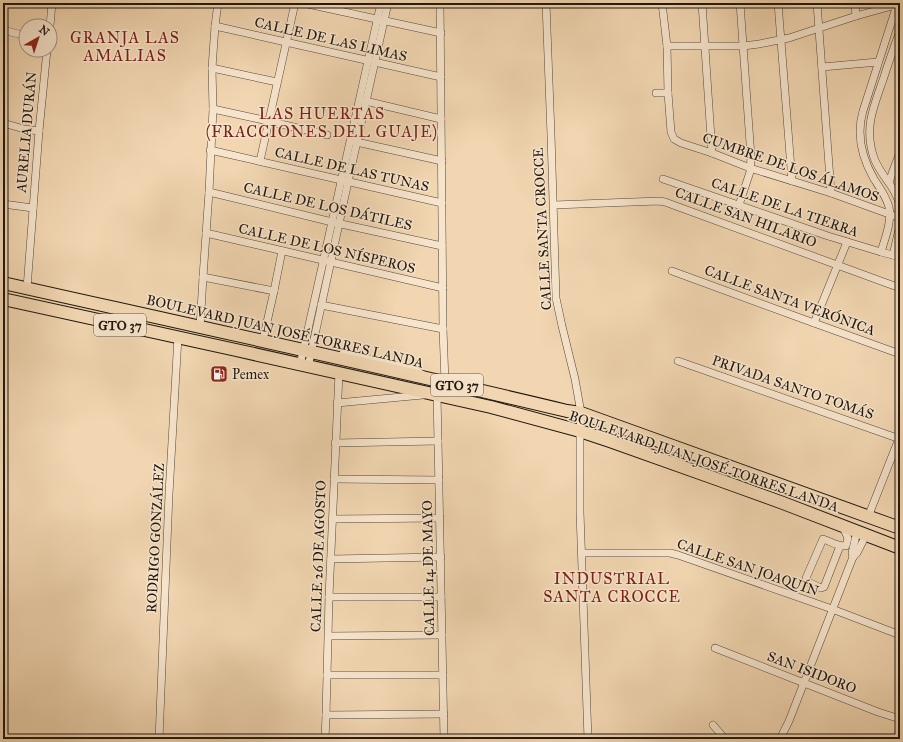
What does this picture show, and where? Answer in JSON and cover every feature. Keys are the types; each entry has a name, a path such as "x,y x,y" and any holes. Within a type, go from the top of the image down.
{"main road":[{"name":"BOULEVARD JUAN JOSÉ TORRES LANDA","path":"3,283 200,327 308,348 426,378 581,414 900,528"},
{"name":"BOULEVARD JUAN JOSÉ TORRES LANDA","path":"3,299 435,395 580,431 718,479 900,548"}],"street":[{"path":"51,18 52,3"},
{"path":"200,327 213,109 212,68 218,3"},
{"path":"260,161 295,3"},
{"path":"303,3 441,33"},
{"path":"381,3 381,20"},
{"path":"304,366 371,61 381,20 388,3"},
{"path":"440,3 443,329 445,382"},
{"name":"CALLE SANTA CROCCE","path":"546,3 556,298 575,379 581,414 580,512 588,739"},
{"path":"656,93 668,93 667,46 662,3"},
{"path":"702,3 712,153"},
{"path":"739,205 750,168 751,157 740,3"},
{"path":"778,3 792,181"},
{"path":"817,3 831,193"},
{"path":"855,3 856,16"},
{"path":"667,46 743,46 759,44 781,40 856,16 898,5"},
{"path":"881,252 888,228 889,208 883,192 865,161 862,151 860,131 861,117 898,5"},
{"name":"CALLE DE LAS LIMAS","path":"215,26 441,77"},
{"path":"3,30 18,34"},
{"path":"900,31 874,103 870,122 870,142 873,155 880,170 898,196 900,207"},
{"name":"AURELIA DURÁN","path":"27,288 46,58"},
{"path":"822,67 878,62"},
{"path":"212,68 277,82"},
{"name":"CUMBRE DE LOS ÁLAMOS","path":"668,93 672,135 674,139 681,143 750,168 831,193 900,218"},
{"path":"362,100 441,119"},
{"path":"213,109 327,135"},
{"path":"3,123 32,131 39,131"},
{"path":"353,141 442,161"},
{"name":"CALLE DE LAS TUNAS","path":"210,150 442,203"},
{"path":"889,182 900,152"},
{"name":"CALLE DE LA TIERRA","path":"663,179 847,242 897,256"},
{"name":"CALLE DE LOS DÁTILES","path":"209,192 442,246"},
{"name":"CALLE SAN HILARIO","path":"554,205 659,201 838,264 900,288"},
{"path":"3,204 33,208"},
{"path":"897,256 900,225"},
{"name":"CALLE DE LOS NÍSPEROS","path":"206,234 443,288"},
{"path":"814,323 847,242"},
{"path":"263,340 282,251"},
{"path":"308,348 321,305 327,261"},
{"name":"CALLE SANTA VERÓNICA","path":"672,271 900,354"},
{"path":"203,277 274,291"},
{"path":"321,305 443,329"},
{"name":"RODRIGO GONZÁLEZ","path":"159,739 169,494 178,338"},
{"name":"PRIVADA SANTO TOMÁS","path":"678,361 900,438"},
{"name":"CALLE 26 DE AGOSTO","path":"325,739 329,597 339,374"},
{"path":"337,403 435,395"},
{"name":"CALLE 14 DE MAYO","path":"435,395 438,441 444,739"},
{"path":"868,517 900,438"},
{"path":"335,443 438,441"},
{"path":"334,479 439,480"},
{"path":"333,519 440,518"},
{"path":"840,546 824,587 821,588 806,581 823,539 840,546 846,546 848,538 842,525"},
{"path":"780,739 804,683 853,557 852,553 862,533"},
{"name":"CALLE SAN JOAQUÍN","path":"582,553 670,553 685,556 900,635"},
{"path":"331,558 441,557"},
{"path":"329,597 441,597"},
{"path":"329,636 442,635"},
{"name":"SAN ISIDORO","path":"715,648 878,712 900,719"},
{"path":"327,675 443,675"},
{"path":"326,715 444,714"},
{"path":"713,725 725,739"}],"place":[{"name":"Pemex","path":"219,374"}],"district":[{"name":"GRANJA LAS AMALIAS","path":"125,46"},
{"name":"LAS HUERTAS (FRACCIONES DEL GUAJE)","path":"322,122"},
{"name":"INDUSTRIAL SANTA CROCCE","path":"612,587"}]}
